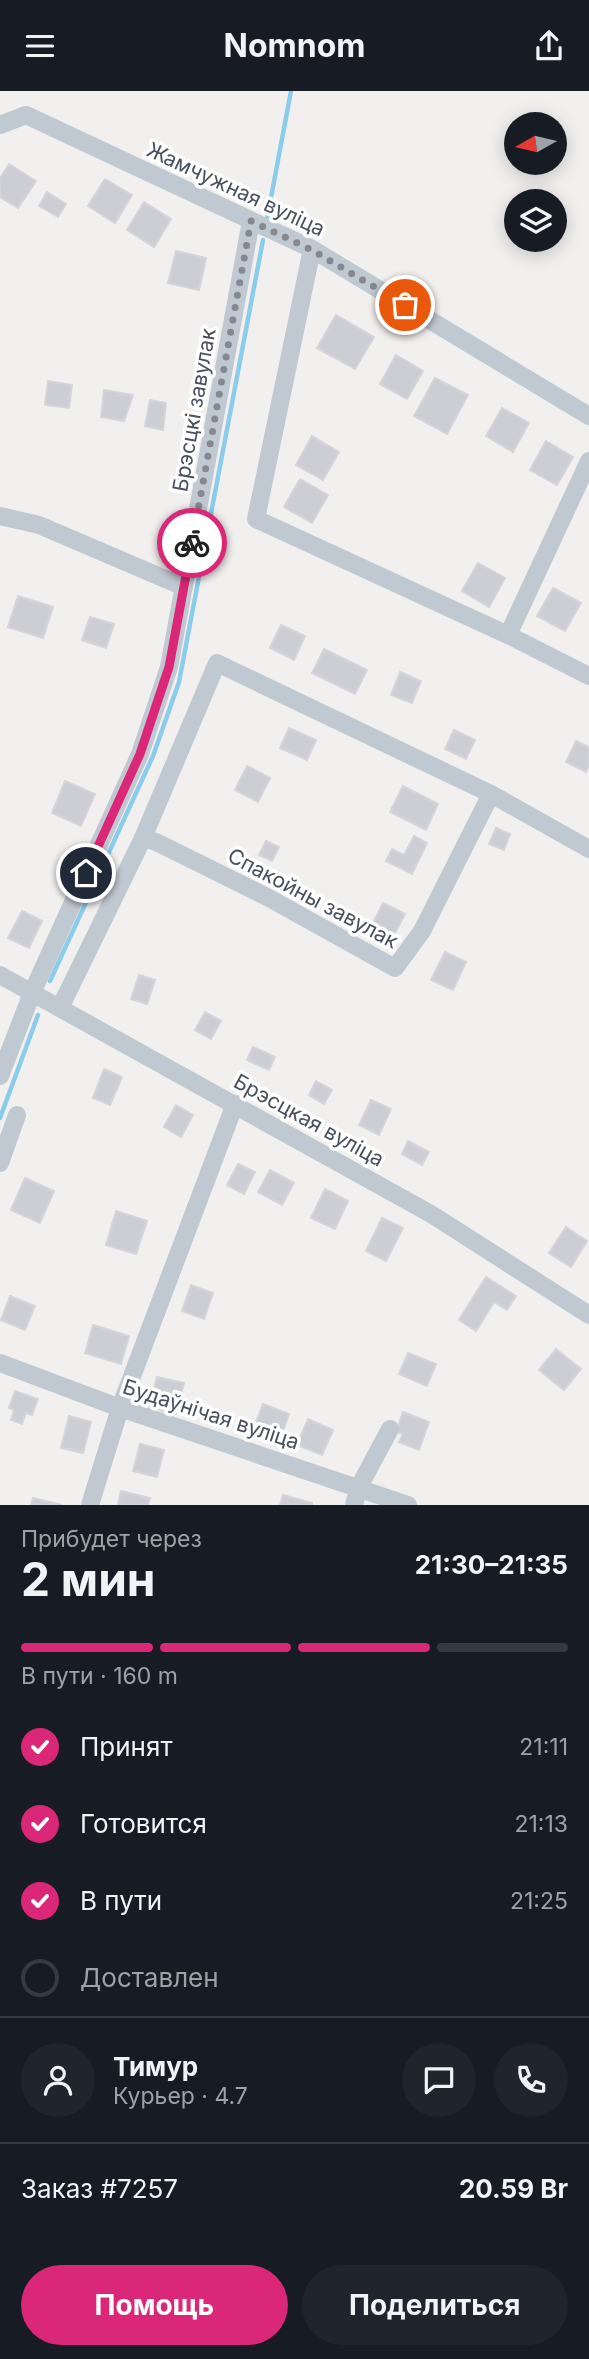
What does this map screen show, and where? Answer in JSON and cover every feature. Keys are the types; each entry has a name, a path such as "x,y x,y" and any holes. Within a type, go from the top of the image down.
{"street":[{"name":"Жамчужная вуліца","path":"0,125 26,115 312,250 589,416"},
{"name":"Брэсцкі завулак","path":"0,1076 32,993 140,754 169,667 251,221"},
{"path":"312,250 256,519 508,635 589,676"},
{"path":"508,635 589,461"},
{"path":"0,516 38,525 184,587"},
{"path":"60,1008 143,838 217,663 491,794 589,849"},
{"name":"Спакойны завулак","path":"143,838 269,898 395,968 422,931 491,794"},
{"name":"Брэсцкая вуліца","path":"0,975 431,1214 589,1315"},
{"path":"90,1505 120,1408 235,1104"},
{"path":"0,1163 18,1115"},
{"name":"Будаўнічая вуліца","path":"0,1363 120,1408 408,1505"},
{"path":"354,1505 359,1487 390,1429"}],"building":[{"path":"9,164 36,181 18,208 0,197 0,178"},
{"path":"105,179 132,195 115,223 88,206"},
{"path":"47,192 66,204 58,217 39,206"},
{"path":"144,202 171,219 154,247 127,230"},
{"path":"176,251 206,258 199,290 168,283"},
{"path":"336,315 374,337 355,369 317,348"},
{"path":"396,355 423,371 407,399 380,384"},
{"path":"435,378 468,395 447,434 414,416"},
{"path":"48,381 72,385 69,408 45,405"},
{"path":"104,390 133,395 124,421 101,417"},
{"path":"150,400 166,403 163,430 145,426"},
{"path":"502,408 529,423 513,452 486,436"},
{"path":"312,436 339,452 323,480 296,465"},
{"path":"546,441 573,457 557,485 530,470"},
{"path":"300,479 328,495 312,523 284,507"},
{"path":"478,563 505,578 489,607 462,591"},
{"path":"553,588 581,603 565,631 537,616"},
{"path":"18,596 53,607 43,638 8,627"},
{"path":"90,617 114,624 106,648 82,640"},
{"path":"281,625 305,636 294,660 270,648"},
{"path":"324,649 367,670 355,694 312,673"},
{"path":"400,672 421,681 412,703 391,695"},
{"path":"289,728 316,740 307,760 280,748"},
{"path":"454,730 475,740 466,759 445,749"},
{"path":"576,741 589,747 589,766 586,772 566,762"},
{"path":"247,766 270,778 258,802 235,790"},
{"path":"65,781 95,794 81,826 52,813"},
{"path":"403,786 438,804 426,830 390,812"},
{"path":"496,828 510,834 504,850 489,844"},
{"path":"414,836 427,843 412,874 386,861 392,849 404,855"},
{"path":"266,841 279,847 272,861 259,855"},
{"path":"383,903 405,914 391,941 369,931"},
{"path":"22,911 42,921 29,948 8,938"},
{"path":"445,952 466,962 453,990 431,980"},
{"path":"139,975 155,980 147,1004 131,999"},
{"path":"205,1012 221,1021 211,1039 195,1030"},
{"path":"253,1047 275,1057 269,1070 247,1060"},
{"path":"104,1069 122,1077 110,1105 93,1098"},
{"path":"316,1081 332,1090 324,1104 309,1095"},
{"path":"371,1100 391,1109 379,1135 359,1125"},
{"path":"176,1105 193,1115 181,1137 164,1127"},
{"path":"408,1141 429,1152 422,1165 402,1154"},
{"path":"238,1164 255,1172 244,1194 227,1185"},
{"path":"270,1170 294,1183 282,1205 258,1192"},
{"path":"25,1178 54,1191 40,1223 11,1210"},
{"path":"325,1189 348,1201 335,1229 311,1218"},
{"path":"116,1211 147,1221 136,1254 106,1245"},
{"path":"382,1218 403,1228 386,1261 366,1251"},
{"path":"566,1227 587,1241 571,1267 549,1253"},
{"path":"486,1277 516,1296 507,1310 494,1302 476,1331 459,1320"},
{"path":"191,1285 213,1293 204,1319 182,1311"},
{"path":"10,1296 35,1306 25,1330 1,1320"},
{"path":"93,1325 129,1336 121,1364 85,1353"},
{"path":"556,1349 581,1369 564,1390 539,1370"},
{"path":"408,1353 436,1364 427,1386 399,1374"},
{"path":"157,1377 184,1383 176,1414 149,1407"},
{"path":"15,1391 38,1399 32,1415 26,1413 22,1424 11,1420 14,1410 9,1408"},
{"path":"263,1404 289,1414 279,1442 252,1432"},
{"path":"403,1412 429,1422 419,1450 399,1442 403,1434 396,1432"},
{"path":"69,1416 91,1422 83,1453 61,1448"},
{"path":"308,1419 333,1430 322,1455 297,1445"},
{"path":"140,1444 164,1450 157,1477 133,1471"},
{"path":"121,1491 150,1498 148,1505 118,1505"},
{"path":"283,1495 312,1503 312,1505 280,1505"},
{"path":"33,1498 62,1505 31,1505"}],"waterway":[{"path":"267,219 291,91"},
{"path":"50,981 153,756 179,682 263,240"},
{"path":"0,1118 38,1015"}],"way so far":[{"path":"192,543 251,221 312,250 405,305"}],"route":[{"path":"86,873 140,754 169,667 192,543"}]}
